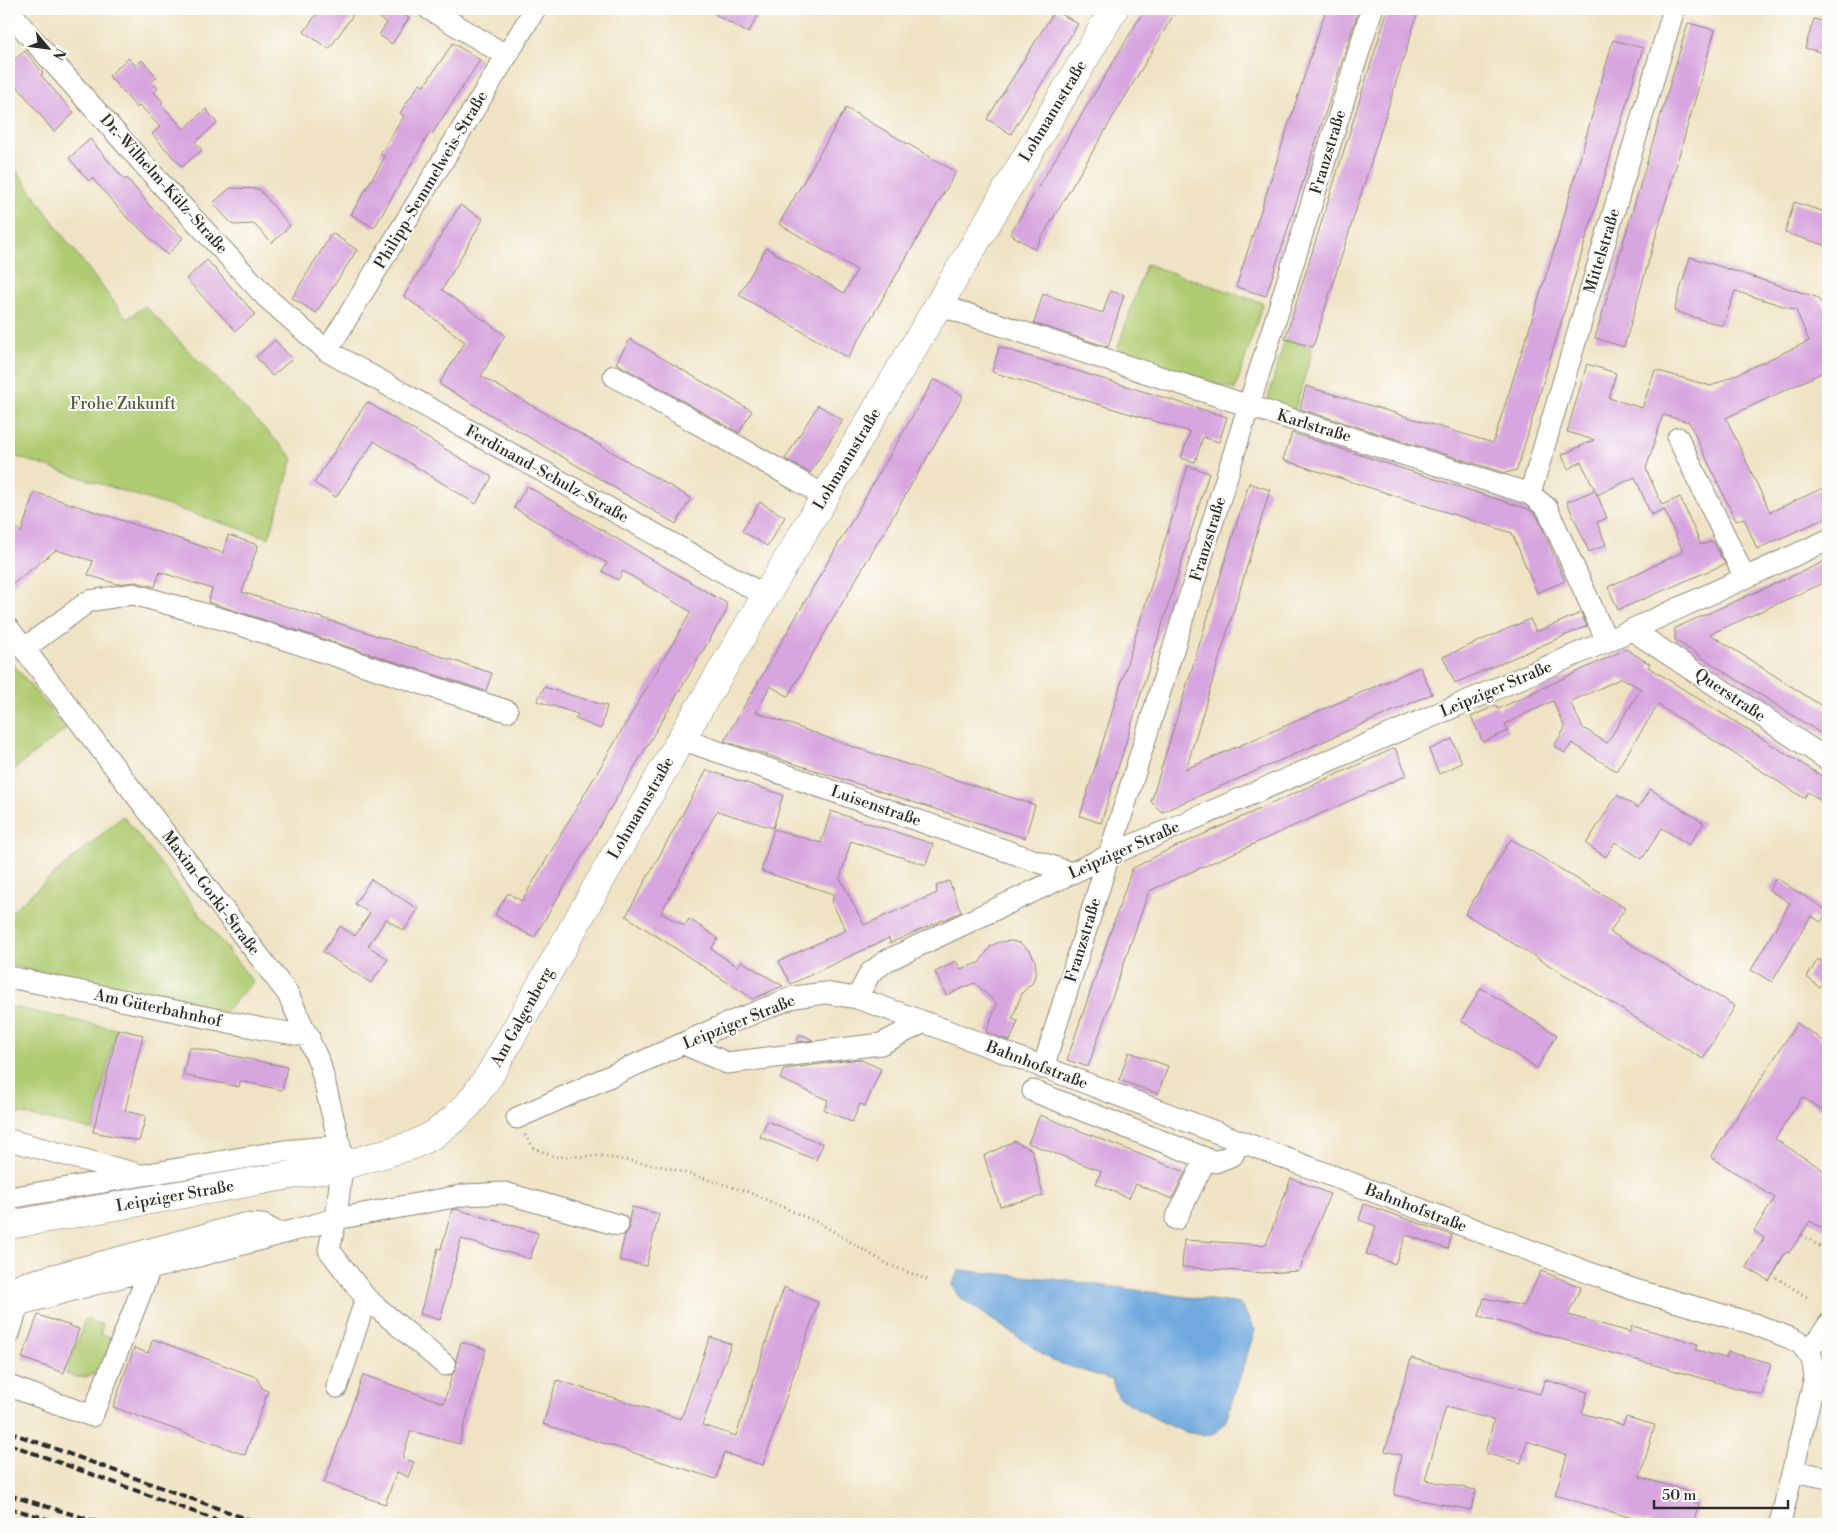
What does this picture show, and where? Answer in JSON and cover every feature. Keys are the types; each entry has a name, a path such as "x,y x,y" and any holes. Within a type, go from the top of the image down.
{"main road":[{"name":"Lohmannstraße","path":"582,911 680,739 1114,9"},
{"name":"Am Galgenberg","path":"455,1118 468,1105 490,1076 582,911"},
{"name":"Leipziger Straße","path":"9,1226 92,1211 341,1156 413,1145 433,1135 455,1118"}],"street":[{"name":"Dr.-Wilhelm-Külz-Straße","path":"9,9 26,32 253,284 327,351"},
{"path":"429,9 507,56"},
{"name":"Philipp-Semmelweis-Straße","path":"327,351 535,9"},
{"name":"Franzstraße","path":"1043,1068 1372,9"},
{"name":"Mittelstraße","path":"1530,494 1674,9"},
{"name":"Karlstraße","path":"939,305 1530,494 1547,508 1607,641"},
{"name":"Ferdinand-Schulz-Straße","path":"327,351 766,596"},
{"path":"614,376 825,496"},
{"path":"1678,438 1745,578"},
{"name":"Leipziger Straße","path":"517,1118 724,1025 794,997 825,993 857,998 870,973 886,961 1071,873 1607,641 1828,540"},
{"path":"25,648 89,601 133,594 224,620 507,711"},
{"name":"Maxim-Gorki-Straße","path":"9,629 288,994 320,1064 341,1156"},
{"name":"Querstraße","path":"1632,630 1828,760"},
{"name":"Luisenstraße","path":"680,739 1071,873"},
{"name":"Am Güterbahnhof","path":"9,977 263,1029 308,1036"},
{"name":"Bahnhofstraße","path":"857,998 1632,1289 1781,1334 1800,1343 1807,1350"},
{"path":"684,1044 728,1063 880,1044 924,1022"},
{"path":"1033,1090 1205,1160 1215,1162 1233,1155 1238,1141"},
{"path":"9,1140 144,1176"},
{"path":"9,1198 284,1151 341,1156 336,1219 329,1250 366,1298 445,1365"},
{"path":"1176,1219 1205,1160"},
{"path":"9,1334 18,1305 336,1219 465,1195 505,1193 618,1225"},
{"path":"9,1287 244,1224 263,1225 280,1234"},
{"path":"9,1386 92,1416 150,1269"},
{"path":"337,1387 366,1298"},
{"path":"1780,1524 1815,1377 1812,1358 1807,1350 1820,1338 1828,1325"},
{"path":"1793,1471 1828,1478"}],"path":[{"path":"517,1118 527,1139 534,1148 543,1154 555,1157 601,1156 665,1167 749,1192 821,1224 887,1264 928,1280"},
{"path":"1802,1235 1828,1252"},
{"path":"1772,1275 1810,1299"}],"green space":[{"name":"Frohe Zukunft","path":"9,160 66,240 127,319 145,306 293,458 269,538 11,455 9,452"},
{"path":"1146,264 1263,303 1235,390 1117,350"},
{"path":"1285,339 1313,347 1295,410 1267,402"},
{"path":"9,659 66,729 9,773"},
{"path":"123,816 253,982 224,1013 9,965 9,913"},
{"path":"9,1006 116,1029 93,1130 9,1111"},
{"path":"85,1319 103,1325 100,1334 116,1339 108,1357 99,1370 93,1375 77,1377 66,1374"}],"water":[{"path":"959,1270 1053,1279 1240,1304 1255,1330 1226,1420 1215,1433 1205,1435 1184,1432 1154,1418 1118,1397 1112,1380 1053,1361 959,1297 952,1285"}],"building":[{"path":"320,9 357,9 329,49 304,32"},
{"path":"365,9 395,9 409,18 392,44 379,35 387,23"},
{"path":"706,9 762,9 748,33"},
{"path":"1145,9 1177,9 1035,249 1010,234"},
{"path":"1326,9 1359,9 1266,296 1236,287"},
{"path":"1388,9 1419,9 1313,347 1285,339"},
{"path":"1055,10 1078,24 1011,134 987,119"},
{"path":"1814,19 1828,23 1828,54 1805,48"},
{"path":"1688,23 1715,30 1624,347 1595,338"},
{"path":"1613,40 1643,48 1517,470 1505,473 1300,409 1306,386 1493,443 1559,234"},
{"path":"453,43 480,60 432,134 430,132 374,228 351,214 385,157 380,154 404,116 400,113 420,83 424,86"},
{"path":"25,51 43,73 41,75 74,113 54,132 9,76 9,64"},
{"path":"128,58 136,66 142,60 157,77 151,82 158,89 154,92 163,102 161,104 184,129 206,109 217,123 195,142 202,150 182,167 152,134 160,127 140,105 137,108 109,76"},
{"path":"846,108 956,172 848,358 739,295 766,248 844,293 857,270 779,224"},
{"path":"90,139 125,180 127,178 149,205 183,238 167,255 130,221 92,178 89,181 69,158"},
{"path":"230,188 259,189 290,226 272,243 254,224 233,225 213,203"},
{"path":"1794,202 1828,213 1828,246 1785,233"},
{"path":"460,205 483,219 442,290 505,335 481,376 691,498 676,524 439,384 465,342 404,296"},
{"path":"332,233 357,250 316,313 292,298"},
{"path":"1690,257 1816,297 1828,310 1828,370 1726,418 1770,512 1828,486 1828,517 1757,549 1744,518 1736,521 1689,422 1663,415 1646,469 1662,505 1680,497 1701,545 1713,541 1725,564 1618,610 1608,587 1683,552 1664,509 1651,515 1635,477 1597,495 1607,518 1597,522 1606,545 1589,552 1567,502 1595,490 1581,462 1568,469 1562,455 1594,440 1567,432 1587,364 1616,373 1609,398 1642,408 1655,370 1711,386 1809,341 1796,310 1735,291 1723,326 1674,311"},
{"path":"207,260 255,314 236,331 186,279"},
{"path":"1110,291 1124,295 1108,347 1034,323 1043,294 1103,313"},
{"path":"630,339 752,411 739,433 616,363"},
{"path":"275,340 292,359 272,376 256,357"},
{"path":"999,347 1227,417 1219,442 1203,437 1195,462 1181,458 1190,432 992,372"},
{"path":"934,379 963,396 788,696 770,686 756,712 859,749 1035,805 1025,838 724,741"},
{"path":"367,402 492,477 476,504 374,441 336,497 314,483"},
{"path":"818,405 843,420 810,473 785,459"},
{"path":"1292,433 1528,509 1537,516 1565,581 1537,593 1512,533 1283,460"},
{"path":"1188,466 1209,473 1101,823 1080,816"},
{"path":"1249,483 1270,490 1186,769 1420,667 1432,694 1162,812 1151,802"},
{"path":"527,486 726,603 727,610 534,938 495,915 508,893 522,901 691,612 623,571 618,580 602,571 607,563 514,508"},
{"path":"34,492 223,553 228,535 258,545 242,592 492,673 486,691 208,602 212,589 160,572 155,587 136,582 117,584 88,575 93,561 56,550 9,587 9,518 21,533"},
{"path":"760,502 785,517 767,546 742,531"},
{"path":"1828,560 1828,581 1710,634 1828,710 1828,738 1675,640 1675,628"},
{"path":"1581,613 1587,626 1455,683 1443,657 1530,619 1536,632"},
{"path":"1626,649 1650,664 1648,667 1828,780 1828,805 1808,792 1804,798 1658,705 1616,771 1572,743 1565,753 1554,746 1565,728 1553,701 1505,724 1508,731 1483,742 1471,717 1496,705 1498,709","holes":["1622,678 1641,689 1607,743 1583,728 1570,702"]},
{"path":"544,687 607,706 601,729 575,719 578,714 537,701"},
{"path":"1452,739 1462,763 1439,774 1429,750"},
{"path":"1395,748 1407,775 1149,891 1088,1067 1067,1060 1132,869 1162,853"},
{"path":"707,770 783,795 773,828 717,811 661,913 685,926 689,919 718,938 711,949 738,967 741,961 783,986 753,999 626,916"},
{"path":"1650,789 1704,823 1689,845 1662,828 1642,859 1615,842 1606,857 1586,844 1617,795 1638,808"},
{"path":"831,811 933,844 926,865 851,841 840,878 864,925 937,893 936,886 949,881 961,912 890,943 889,938 791,984 779,961 846,930 832,903 834,894 761,871 774,829 821,843"},
{"path":"1511,839 1625,908 1610,932 1735,1006 1703,1059 1465,914"},
{"path":"1776,878 1828,911 1821,922 1811,916 1772,982 1751,970 1790,903 1769,890"},
{"path":"371,879 418,909 404,931 386,919 368,946 388,959 371,983 323,952 340,926 355,936 370,913 355,904"},
{"path":"1011,941 1020,943 1030,951 1035,960 1036,971 1033,982 1022,993 1012,1019 1018,1021 1010,1041 986,1032 997,1004 975,983 946,995 935,972 956,961 960,969 979,963 991,946 999,942"},
{"path":"1818,959 1828,965 1828,979 1819,987 1807,977"},
{"path":"1481,988 1557,1035 1537,1068 1461,1021"},
{"path":"1797,1023 1828,1044 1828,1114 1802,1097 1775,1139 1828,1173 1828,1232 1810,1221 1789,1253 1786,1252 1769,1281 1746,1267 1764,1238 1754,1231 1775,1198 1711,1157"},
{"path":"118,1029 143,1035 125,1111 146,1116 139,1141 93,1132"},
{"path":"800,1034 813,1040 796,1042"},
{"path":"189,1047 287,1067 282,1090 240,1081 239,1087 183,1075"},
{"path":"1129,1052 1168,1066 1158,1094 1119,1080"},
{"path":"859,1059 881,1069 865,1106 860,1104 852,1122 824,1110 828,1100 780,1079 784,1069"},
{"path":"1040,1115 1185,1172 1172,1199 1136,1184 1129,1198 1096,1184 1101,1171 1028,1143"},
{"path":"767,1121 823,1144 816,1160 760,1137"},
{"path":"1014,1141 1032,1150 1043,1196 1000,1206 984,1156"},
{"path":"1291,1178 1330,1194 1299,1271 1263,1273 1182,1267 1184,1240 1266,1245"},
{"path":"1364,1204 1452,1235 1448,1249 1406,1235 1395,1264 1366,1254 1376,1226 1359,1220"},
{"path":"632,1207 659,1214 646,1266 619,1260 625,1235 630,1228 629,1220"},
{"path":"456,1209 538,1233 530,1259 461,1239 440,1320 420,1314 438,1248 441,1249 452,1210"},
{"path":"1541,1271 1581,1287 1568,1315 1630,1332 1632,1326 1675,1337 1698,1344 1696,1350 1726,1358 1728,1352 1771,1363 1762,1395 1479,1316 1484,1298 1524,1306"},
{"path":"784,1287 818,1303 763,1465 724,1453 716,1479 543,1424 557,1380 681,1419 710,1337 731,1344 702,1425 736,1436"},
{"path":"38,1315 79,1329 64,1373 22,1358"},
{"path":"153,1339 256,1377 263,1389 268,1391 245,1455 113,1407 134,1348 148,1353"},
{"path":"461,1342 486,1349 459,1444 411,1431 402,1458 414,1462 408,1477 397,1472 385,1504 324,1483 363,1375 444,1403 452,1375 457,1368 456,1360"},
{"path":"1411,1358 1540,1394 1545,1380 1588,1392 1582,1413 1623,1425 1626,1417 1655,1425 1640,1477 1693,1493 1691,1501 1699,1503 1693,1524 1652,1524 1555,1495 1567,1455 1527,1441 1521,1463 1485,1453 1494,1420 1446,1407 1425,1480 1476,1490 1471,1510 1394,1495 1401,1455 1385,1451"}],"railway":[{"path":"9,1432 261,1524"},
{"path":"9,1444 227,1524"},
{"path":"9,1495 104,1524"},
{"path":"9,1508 65,1524"}]}
